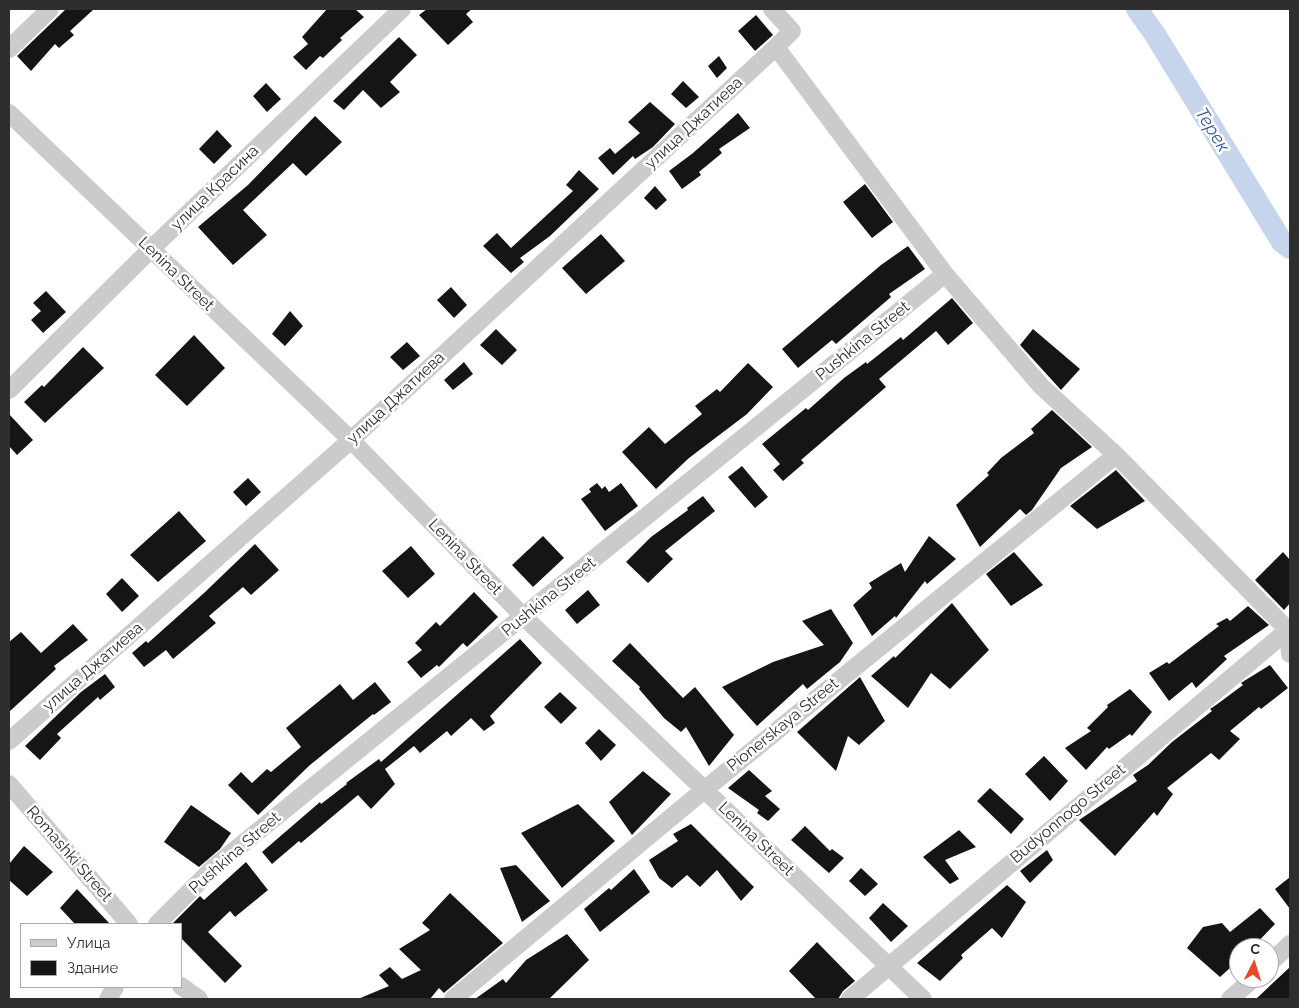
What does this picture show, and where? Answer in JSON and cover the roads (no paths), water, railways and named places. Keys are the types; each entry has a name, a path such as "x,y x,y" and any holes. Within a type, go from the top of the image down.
{"street":[{"path":"9,50 50,9"},
{"name":"улица Красина","path":"9,390 151,249 402,9"},
{"name":"улица Джатиева","path":"9,741 351,440 792,32 772,9"},
{"path":"776,47 945,274 1042,386 1116,454 1288,630 1290,654"},
{"name":"Lenina Street","path":"9,113 351,440 524,617 924,999"},
{"name":"Pushkina Street","path":"158,923 214,868 945,274"},
{"name":"Pionerskaya Street","path":"453,999 704,790 1116,454"},
{"name":"Budyonnogo Street","path":"850,999 888,965 1288,630"},
{"name":"Romashki Street","path":"9,784 128,923"},
{"path":"1279,954 1290,944"},
{"path":"182,987 199,999"},
{"path":"108,999 115,988"},
{"path":"1230,999 1243,988"}],"waterway":[{"name":"Терек","path":"1137,9 1156,36 1282,242 1290,248"}]}
